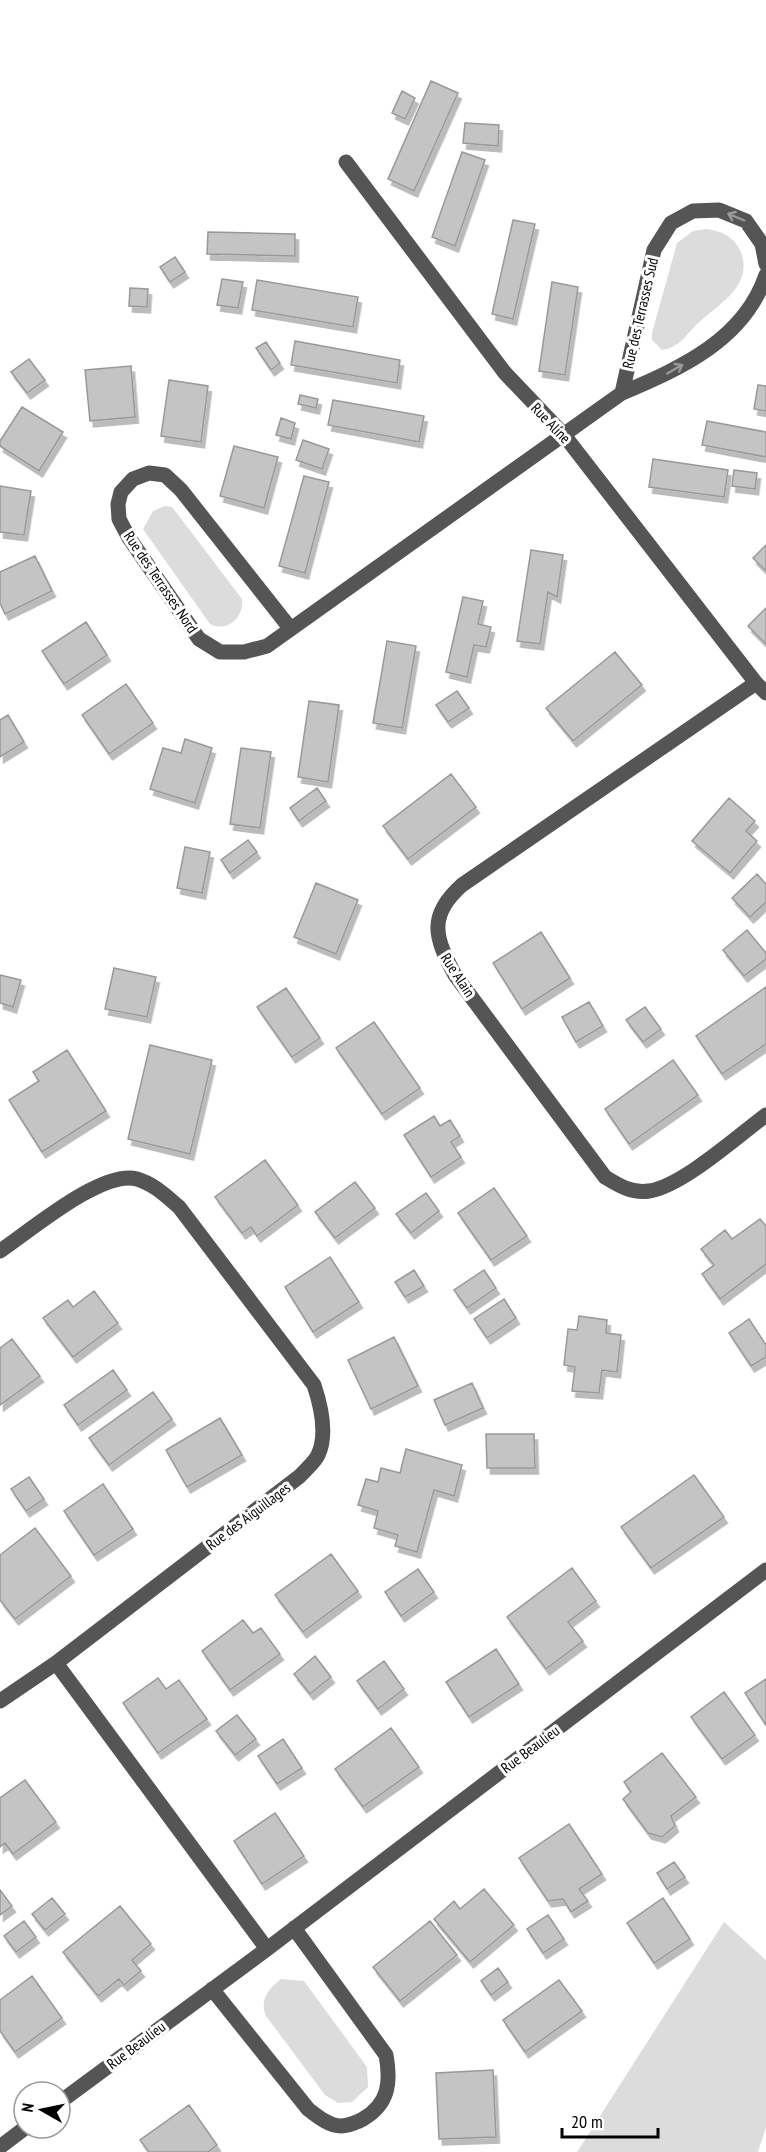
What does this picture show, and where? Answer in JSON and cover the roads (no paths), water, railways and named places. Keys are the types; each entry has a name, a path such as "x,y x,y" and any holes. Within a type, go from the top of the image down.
{"street":[{"name":"Rue Aline","path":"346,162 506,373 564,435 761,688"},
{"name":"Rue des Terrasses Sud","path":"622,393 654,250 671,223 693,211 719,210 728,213 746,221 762,244 766,264"},
{"name":"Rue des Terrasses Sud","path":"564,435 622,393 669,373 709,349 743,319 759,297 766,275"},
{"name":"Rue des Terrasses Nord","path":"290,628 181,490 165,475 149,473 134,479 121,492 119,519 199,639 220,652 244,652 267,646 564,435"},
{"name":"Rue Alain","path":"761,688 462,885 446,899 437,923 440,948 455,975 605,1177 624,1188 647,1192 672,1184 766,1115"},
{"name":"Rue des Aiguillages","path":"0,1251 80,1196 109,1181 134,1178 154,1186 179,1208 314,1385 321,1406 323,1432 318,1455 300,1476 56,1663 0,1701"},
{"name":"Rue Beaulieu","path":"72,2093 267,1949 766,1570"},
{"path":"56,1663 267,1949"},
{"path":"212,1989 308,2109 324,2121 341,2126 359,2121 376,2111 386,2095 390,2076 386,2055 294,1928"},
{"path":"0,2147 12,2138"}]}
